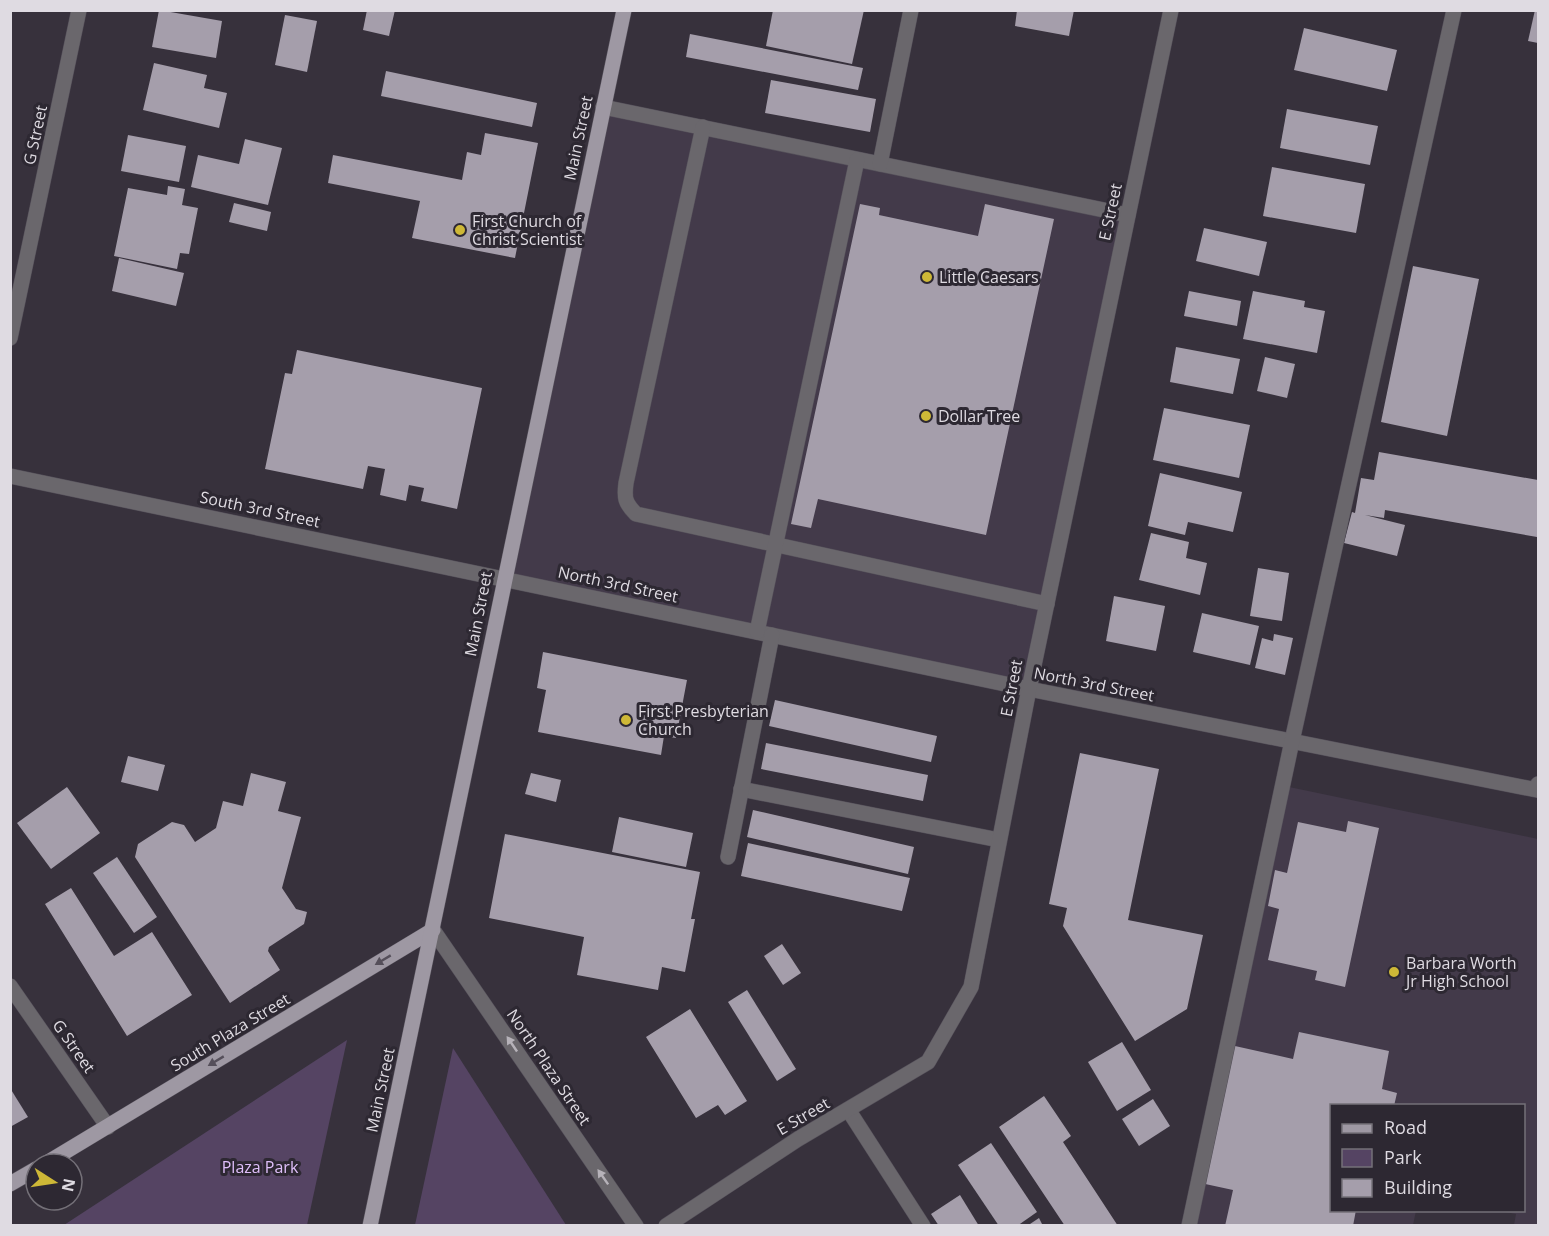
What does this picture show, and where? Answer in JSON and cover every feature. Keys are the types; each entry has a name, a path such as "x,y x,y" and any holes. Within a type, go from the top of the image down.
{"main road":[{"name":"Main Street","path":"370,1226 433,930 503,578 624,10"},
{"name":"South Plaza Street","path":"65,1152 433,930"},
{"path":"10,1184 24,1176"}],"street":[{"name":"G Street","path":"10,338 79,10"},
{"path":"880,164 911,10"},
{"name":"E Street","path":"666,1226 798,1139 849,1111 928,1062 971,987 1029,689 1171,10"},
{"path":"1189,1226 1292,741 1454,10"},
{"path":"603,106 1128,215"},
{"path":"703,127 624,496 627,505 636,514 1047,604"},
{"path":"728,857 765,634 775,545 857,160"},
{"name":"South 3rd Street","path":"10,476 503,578"},
{"name":"North 3rd Street","path":"503,578 1029,689 1538,787"},
{"path":"741,789 999,840"},
{"name":"North Plaza Street","path":"433,930 636,1226"},
{"name":"G Street","path":"10,986 108,1127"},
{"path":"849,1111 924,1226"}],"shaded area":[{"path":"603,107 1128,215 1029,689 503,578"},
{"name":"Barbara Worth Jr High School","path":"1289,787 1538,839 1538,1225 1514,1225 1516,1214 1505,1212 1525,1212 1525,1104 1330,1104 1330,1212 1416,1212 1413,1225 1195,1226"}],"green space":[{"name":"Plaza Park","path":"347,1040 307,1225 64,1225"},
{"path":"453,1048 566,1225 415,1225"}],"building":[{"path":"159,10 222,21 216,58 152,47"},
{"path":"367,10 395,10 389,36 363,30"},
{"path":"773,10 864,10 852,64 766,46"},
{"path":"1017,10 1074,10 1069,36 1015,26"},
{"path":"1535,10 1538,10 1538,43 1528,41"},
{"path":"285,15 317,21 307,72 275,65"},
{"path":"1304,28 1397,50 1387,91 1294,70"},
{"path":"690,34 863,68 858,90 686,57"},
{"path":"154,63 207,75 204,88 227,93 219,128 143,110"},
{"path":"386,71 537,103 532,127 381,96"},
{"path":"771,80 876,99 870,132 765,113"},
{"path":"1287,109 1378,126 1370,165 1280,148"},
{"path":"485,133 538,143 515,258 412,238 420,201 328,183 333,155 462,180 467,152 481,155"},
{"path":"128,135 186,146 179,182 121,171"},
{"path":"245,139 282,148 268,205 191,187 198,155 239,164"},
{"path":"1272,167 1365,184 1356,233 1263,216"},
{"path":"168,186 185,189 182,205 198,208 189,254 180,253 177,269 114,256 128,188 167,195"},
{"path":"234,203 271,212 267,231 229,222"},
{"path":"860,204 880,208 879,215 978,236 985,204 1054,219 986,535 818,499 811,528 791,524"},
{"path":"1204,228 1267,242 1259,276 1196,261"},
{"path":"119,258 184,273 176,306 112,291"},
{"path":"1413,266 1479,279 1447,436 1381,422"},
{"path":"1189,291 1241,301 1237,326 1184,316"},
{"path":"1253,291 1305,301 1304,307 1325,311 1317,353 1243,339"},
{"path":"1176,347 1240,359 1233,394 1170,382"},
{"path":"297,350 482,388 457,509 421,501 424,488 409,485 406,501 380,495 385,469 368,466 363,489 265,469 285,373 292,374"},
{"path":"1265,357 1295,364 1287,398 1257,391"},
{"path":"1164,408 1250,425 1239,478 1153,460"},
{"path":"1379,452 1538,480 1537,537 1385,510 1384,518 1365,515 1405,525 1397,556 1344,543 1352,512 1355,513 1361,478 1374,480"},
{"path":"1160,473 1242,492 1233,532 1188,522 1185,535 1148,526"},
{"path":"1151,533 1189,542 1186,558 1207,563 1200,595 1139,580"},
{"path":"1258,568 1289,573 1282,621 1250,616"},
{"path":"1114,596 1165,606 1156,651 1106,641"},
{"path":"1202,613 1259,626 1250,665 1193,652"},
{"path":"1274,634 1293,638 1285,675 1255,668 1262,638 1273,641"},
{"path":"543,652 687,680 676,738 664,736 661,755 538,732 546,690 537,688"},
{"path":"775,700 937,736 931,762 769,726"},
{"path":"766,743 928,775 923,801 761,769"},
{"path":"1080,753 1159,769 1128,920 1203,935 1187,1009 1135,1041 1063,926 1067,908 1049,904"},
{"path":"128,756 165,765 158,791 121,782"},
{"path":"251,773 286,782 278,811 301,817 282,888 296,909 307,912 304,924 269,947 268,951 280,970 230,1003 135,857 138,844 172,822 184,825 195,842 216,828 223,801 243,806"},
{"path":"531,773 561,780 556,802 525,794"},
{"path":"67,787 100,833 51,869 17,823"},
{"path":"753,810 914,847 908,874 747,837"},
{"path":"619,817 693,833 686,867 612,852"},
{"path":"1348,821 1379,828 1345,987 1315,980 1317,971 1268,960 1279,909 1268,906 1275,870 1287,873 1298,822 1346,832"},
{"path":"505,834 700,872 691,919 695,919 685,972 662,967 658,990 577,975 584,937 489,918"},
{"path":"748,843 910,878 902,911 741,876"},
{"path":"117,857 157,917 134,933 93,873"},
{"path":"71,888 114,956 152,932 192,995 127,1036 45,904"},
{"path":"782,944 801,973 783,985 764,956"},
{"path":"747,990 796,1069 777,1081 728,1002"},
{"path":"690,1009 747,1101 725,1115 718,1105 696,1118 646,1037"},
{"path":"1299,1032 1389,1051 1382,1089 1397,1093 1394,1104 1330,1104 1330,1212 1356,1212 1353,1226 1225,1226 1233,1190 1196,1182 1226,1044 1293,1059"},
{"path":"1122,1042 1151,1090 1117,1111 1088,1062"},
{"path":"10,1088 28,1117 10,1127"},
{"path":"1044,1096 1071,1136 1063,1142 1118,1226 1065,1226 999,1127"},
{"path":"1153,1099 1170,1126 1139,1146 1122,1119"},
{"path":"991,1143 1037,1212 1017,1226 999,1226 958,1165"},
{"path":"960,1195 979,1226 939,1226 931,1214"},
{"path":"1039,1218 1043,1226 1027,1226"}],"place":[{"name":"First Church of Christ Scientist","path":"460,230"},
{"name":"Little Caesars","path":"927,277"},
{"name":"Dollar Tree","path":"926,416"},
{"name":"First Presbyterian Church","path":"626,720"},
{"name":"Barbara Worth Jr High School","path":"1394,972"}]}
